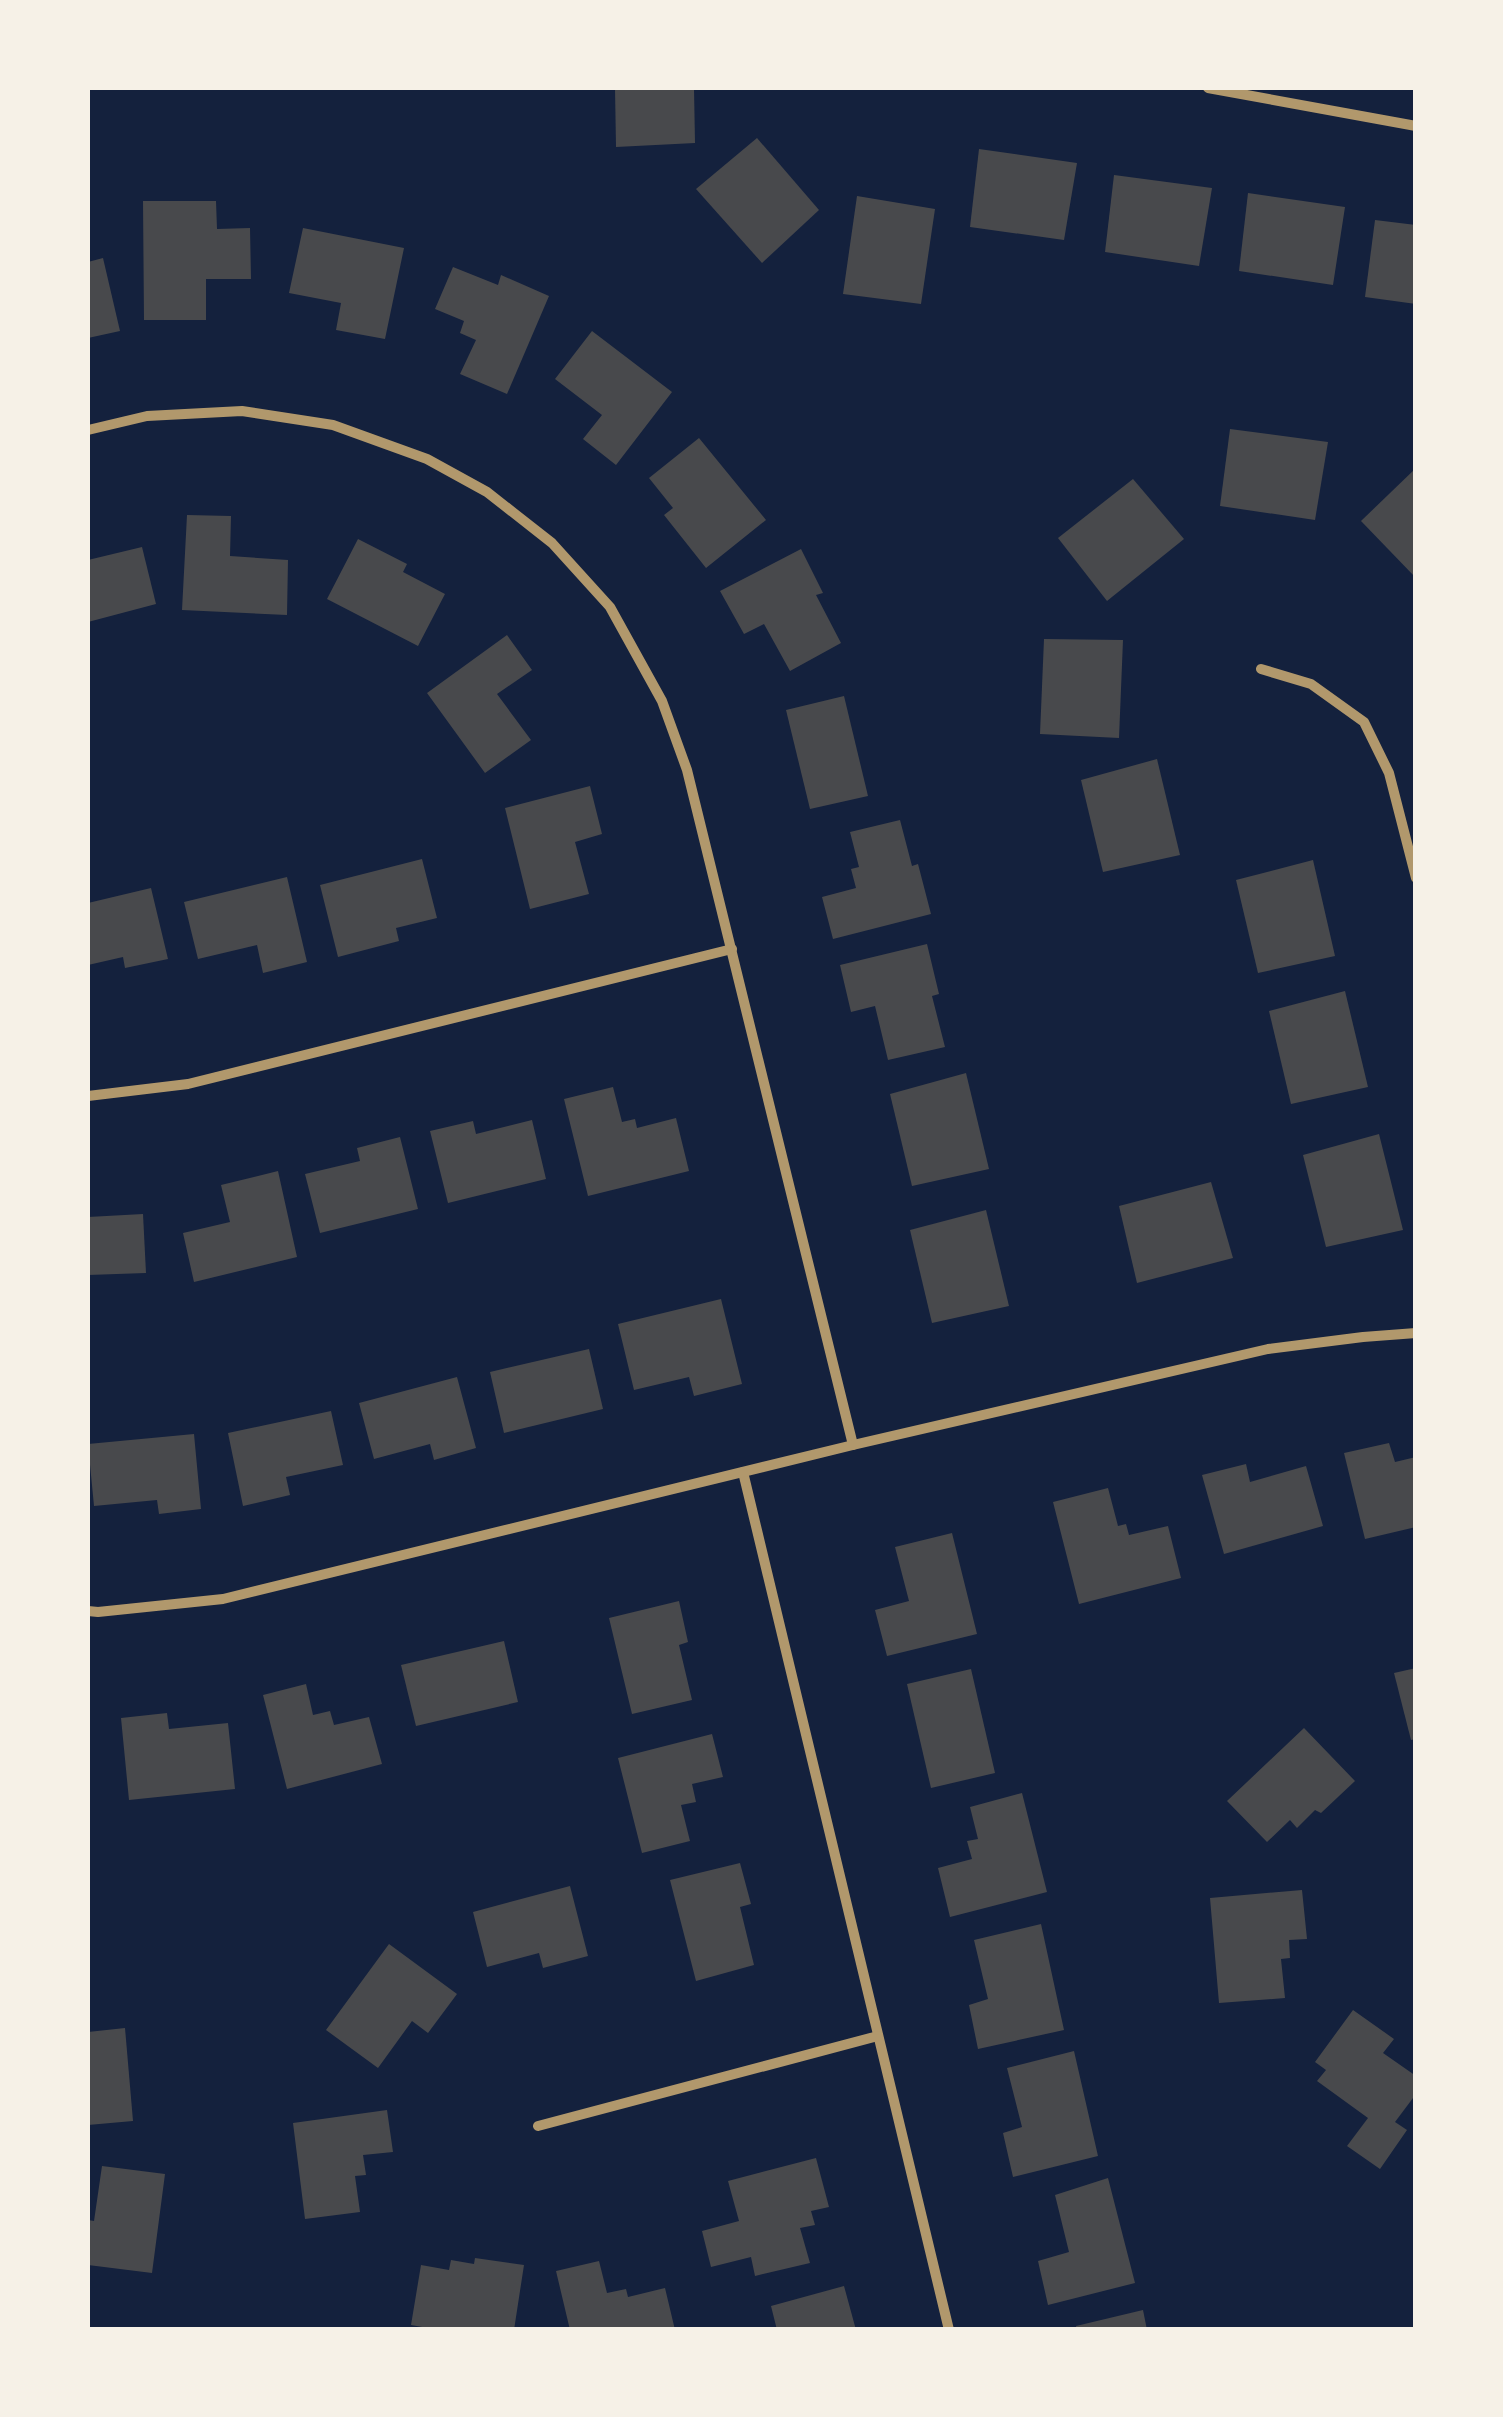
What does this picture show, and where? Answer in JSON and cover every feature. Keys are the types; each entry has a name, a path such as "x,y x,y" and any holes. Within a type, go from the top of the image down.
{"street":[{"path":"1208,88 1416,126"},
{"path":"88,430 147,416 242,411 332,425 427,459 487,492 552,543 610,607 662,701 688,770 853,1444"},
{"path":"1260,670 1312,684 1364,722 1389,773 1416,878"},
{"path":"88,1096 188,1084 732,950"},
{"path":"88,1611 223,1599 853,1444 1268,1350 1363,1336 1416,1333"},
{"path":"742,1472 949,2330"},
{"path":"538,2126 878,2036"}],"building":[{"path":"615,88 694,88 695,143 616,147"},
{"path":"757,138 819,210 762,263 696,189"},
{"path":"979,149 1077,163 1064,240 970,227"},
{"path":"1114,175 1212,188 1199,266 1105,252"},
{"path":"1248,193 1345,207 1333,285 1239,271"},
{"path":"857,196 935,209 921,304 843,294"},
{"path":"143,201 216,201 217,229 250,228 251,279 206,279 206,320 144,320"},
{"path":"1375,220 1416,225 1416,304 1365,297"},
{"path":"303,228 404,248 385,339 336,330 341,303 289,293"},
{"path":"103,258 120,331 88,338 88,262"},
{"path":"453,267 498,285 501,275 549,296 507,394 460,374 476,340 460,333 464,321 435,309"},
{"path":"592,331 672,392 616,465 583,439 602,415 555,379"},
{"path":"1230,429 1328,442 1315,520 1220,506"},
{"path":"699,438 766,520 706,568 664,515 673,508 649,478"},
{"path":"1416,468 1416,578 1361,521"},
{"path":"1133,479 1184,539 1107,601 1058,538"},
{"path":"187,515 231,516 230,556 288,560 287,615 182,610"},
{"path":"358,539 407,564 403,572 445,594 418,646 327,599"},
{"path":"142,547 156,604 88,622 88,560"},
{"path":"801,549 823,593 816,595 841,643 790,671 764,624 744,634 720,591"},
{"path":"507,635 532,670 497,694 531,740 485,773 427,693"},
{"path":"1044,639 1123,640 1119,738 1040,734"},
{"path":"844,696 868,796 810,809 786,710"},
{"path":"1157,759 1180,855 1103,872 1081,780"},
{"path":"590,786 602,834 575,842 589,894 530,909 505,808"},
{"path":"900,820 912,866 918,864 931,914 833,939 822,897 856,888 851,869 859,867 850,832"},
{"path":"422,859 437,918 396,928 399,941 338,957 320,885"},
{"path":"1313,860 1335,956 1258,973 1236,880"},
{"path":"287,877 307,962 263,973 257,945 198,959 184,902"},
{"path":"151,888 168,959 125,968 123,957 88,965 88,903"},
{"path":"927,944 939,994 932,996 945,1047 888,1060 875,1006 851,1012 840,965"},
{"path":"1345,991 1368,1087 1291,1104 1269,1011"},
{"path":"966,1073 989,1169 912,1186 890,1094"},
{"path":"613,1087 622,1122 635,1119 637,1128 676,1118 689,1171 588,1196 564,1099"},
{"path":"532,1120 546,1179 448,1203 430,1131 473,1121 476,1134"},
{"path":"1379,1134 1403,1230 1326,1247 1303,1155"},
{"path":"400,1137 418,1209 320,1233 305,1174 360,1161 357,1148"},
{"path":"278,1171 297,1257 194,1282 183,1233 230,1222 221,1185"},
{"path":"1211,1182 1233,1258 1137,1283 1119,1206"},
{"path":"986,1210 1009,1306 932,1323 910,1230"},
{"path":"143,1214 146,1273 88,1275 88,1217"},
{"path":"721,1299 742,1384 694,1396 689,1377 634,1390 618,1324"},
{"path":"589,1349 603,1409 504,1433 490,1372"},
{"path":"457,1377 476,1448 434,1460 430,1444 374,1459 359,1403"},
{"path":"331,1411 343,1465 286,1477 290,1495 243,1506 228,1433"},
{"path":"194,1434 201,1509 159,1514 157,1500 94,1506 88,1444"},
{"path":"1389,1443 1395,1462 1416,1457 1416,1527 1365,1539 1344,1453"},
{"path":"1246,1464 1250,1482 1306,1466 1323,1526 1224,1554 1202,1475"},
{"path":"1108,1488 1118,1526 1126,1524 1129,1535 1168,1526 1181,1578 1079,1604 1053,1502"},
{"path":"952,1533 977,1634 887,1656 875,1610 909,1601 895,1547"},
{"path":"679,1601 688,1642 679,1645 692,1700 632,1714 609,1618"},
{"path":"504,1641 518,1702 416,1726 401,1665"},
{"path":"1416,1668 1416,1739 1411,1740 1394,1673"},
{"path":"971,1669 995,1773 931,1788 907,1684"},
{"path":"306,1684 313,1715 330,1711 334,1725 369,1717 382,1764 287,1789 263,1695"},
{"path":"167,1713 169,1729 228,1723 235,1789 129,1800 121,1718"},
{"path":"1304,1728 1355,1781 1321,1813 1315,1810 1297,1828 1290,1820 1267,1842 1227,1801"},
{"path":"712,1734 723,1777 692,1784 696,1802 681,1805 690,1841 642,1853 618,1758"},
{"path":"1022,1793 1047,1892 950,1917 938,1868 972,1859 967,1841 978,1839 970,1807"},
{"path":"740,1863 751,1904 740,1907 754,1965 696,1981 670,1880"},
{"path":"570,1886 588,1956 543,1968 539,1953 487,1967 473,1912"},
{"path":"1302,1890 1307,1939 1289,1940 1290,1958 1281,1959 1285,1998 1219,2003 1210,1898"},
{"path":"1041,1924 1064,2030 978,2049 969,2005 988,1999 974,1940"},
{"path":"389,1944 457,1994 428,2033 412,2021 378,2068 326,2030"},
{"path":"1353,2010 1394,2039 1383,2053 1416,2076 1416,2094 1395,2122 1407,2130 1380,2169 1347,2146 1368,2118 1317,2081 1326,2070 1315,2062"},
{"path":"125,2028 133,2121 88,2125 88,2032"},
{"path":"1074,2051 1098,2156 1013,2177 1003,2133 1022,2127 1007,2068"},
{"path":"387,2110 393,2152 363,2155 366,2175 355,2176 360,2212 305,2219 293,2123"},
{"path":"816,2158 829,2207 811,2211 815,2225 800,2228 810,2263 755,2276 751,2257 711,2267 702,2231 739,2221 728,2181"},
{"path":"102,2166 165,2174 152,2273 88,2265 88,2220 94,2221"},
{"path":"1108,2178 1135,2283 1048,2305 1038,2261 1069,2252 1055,2195"},
{"path":"475,2258 524,2265 514,2330 439,2330 411,2325 421,2265 449,2270 451,2260 474,2264"},
{"path":"599,2261 607,2293 626,2289 628,2297 665,2288 675,2330 570,2330 556,2271"},
{"path":"844,2286 856,2330 777,2330 771,2306"},
{"path":"1143,2310 1147,2330 1077,2330 1076,2326"}]}
